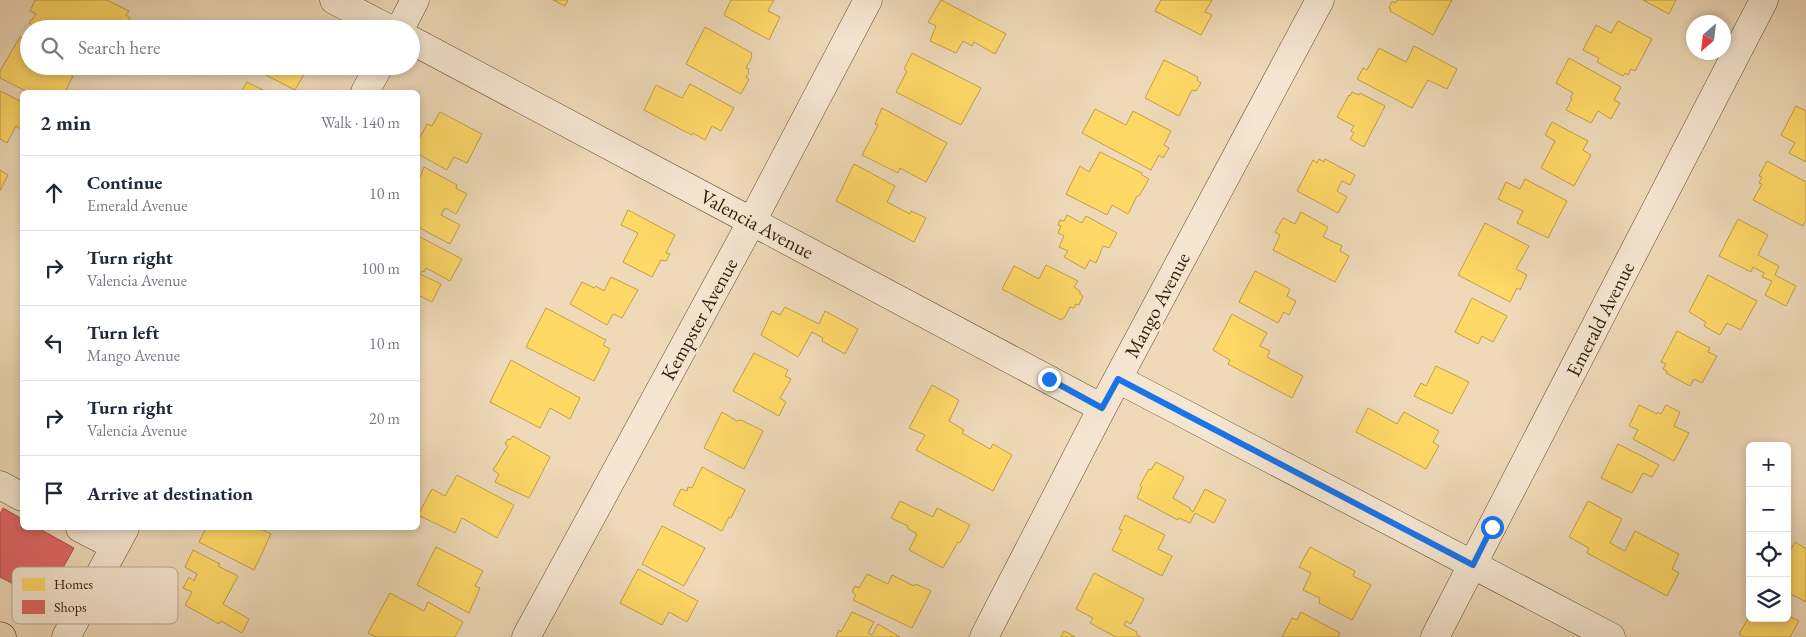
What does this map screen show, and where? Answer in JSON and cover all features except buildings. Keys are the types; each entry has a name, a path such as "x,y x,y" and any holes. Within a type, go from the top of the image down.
{"street":[{"path":"334,0 372,20"},
{"path":"405,20 415,0"},
{"name":"Kempster Avenue","path":"526,637 752,221 868,0"},
{"name":"Mango Avenue","path":"984,637 1102,408 1320,0"},
{"name":"Emerald Avenue","path":"1435,637 1764,0"},
{"name":"Valencia Avenue","path":"420,45 1102,408"},
{"path":"365,90 374,75"},
{"path":"1118,379 1611,637"},
{"path":"0,485 20,496"},
{"path":"89,530 120,537 104,567"},
{"path":"66,637 73,624"}],"route":[{"path":"1049,379 1102,408 1118,379 1473,565 1492,527"}]}
